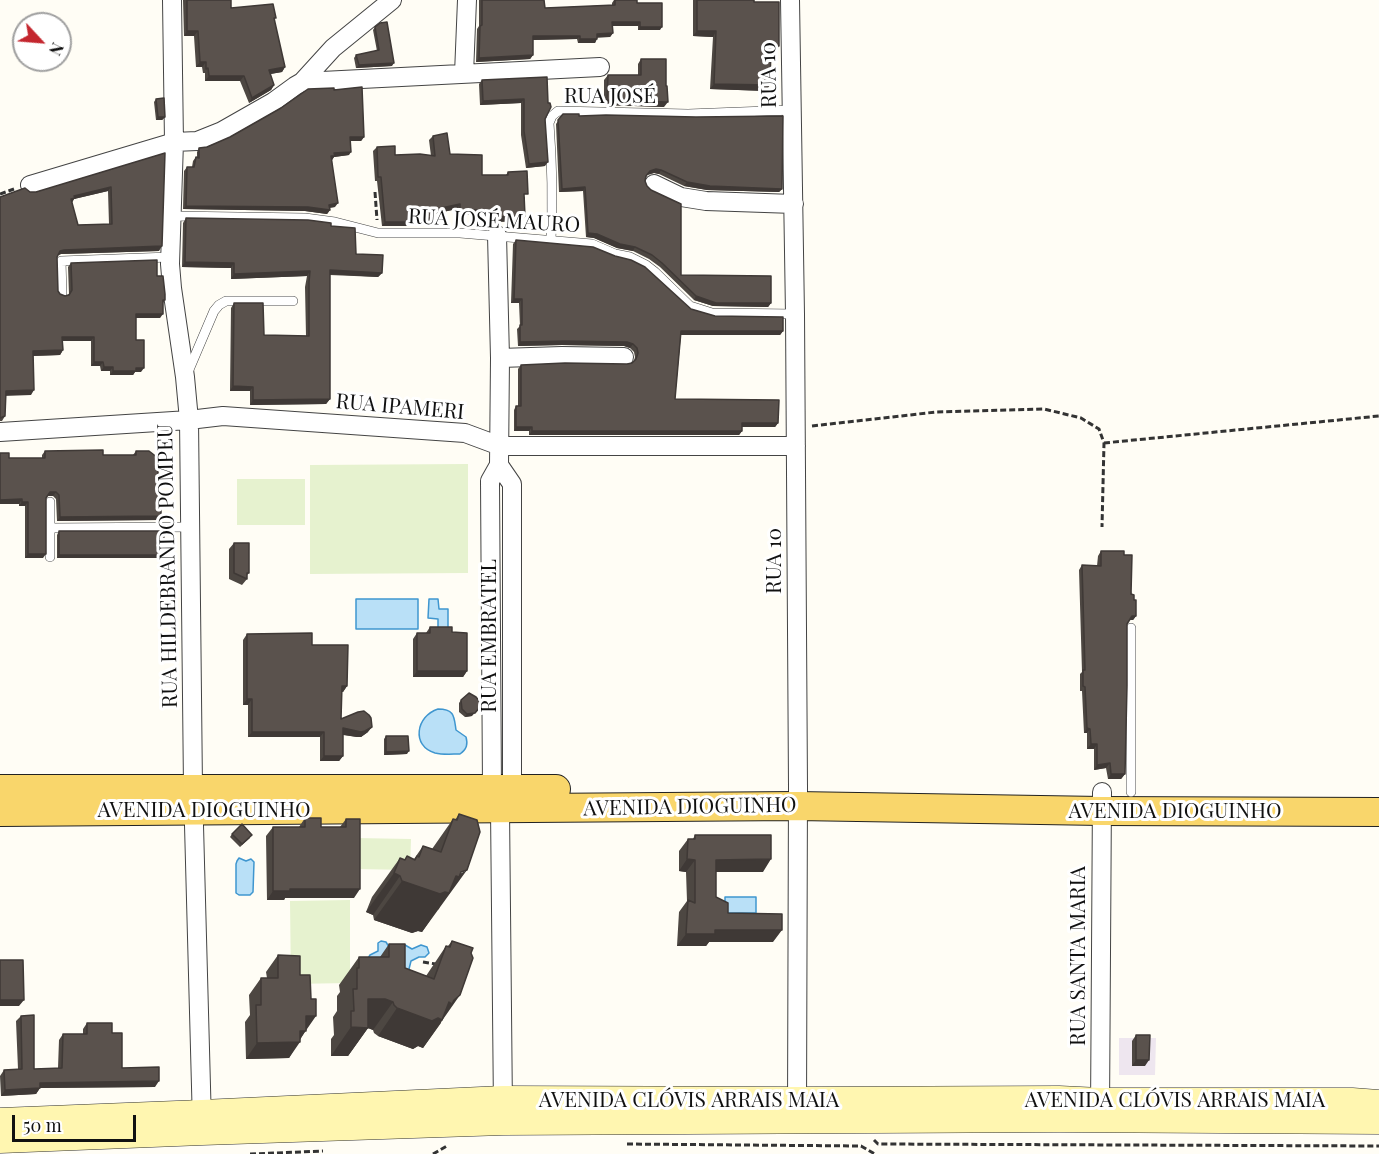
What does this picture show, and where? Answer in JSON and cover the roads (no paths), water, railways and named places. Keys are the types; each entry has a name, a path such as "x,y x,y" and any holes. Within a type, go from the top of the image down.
{"main road":[{"name":"AVENIDA DIOGUINHO","path":"0,789 194,799"},
{"name":"AVENIDA DIOGUINHO","path":"1101,802 1131,792 1379,793"},
{"name":"AVENIDA DIOGUINHO","path":"0,812 194,799 501,796 798,797 1101,802 1379,812"},
{"name":"AVENIDA CLÓVIS ARRAIS MAIA","path":"0,1121 202,1122 503,1110 797,1111 1059,1099 1100,1110 1379,1121"},
{"name":"AVENIDA CLÓVIS ARRAIS MAIA","path":"1100,1110 1352,1101 1379,1103"},
{"name":"AVENIDA CLÓVIS ARRAIS MAIA","path":"0,1140 202,1122"}],"street":[{"name":"RUA HILDEBRANDO POMPEU","path":"172,0 174,141 170,257 189,420 194,799 202,1122"},
{"path":"30,184 174,141 197,141 222,131 273,102 302,82 333,48 392,0"},
{"path":"464,74 467,0"},
{"name":"RUA 10","path":"790,0 796,437 797,1111"},
{"path":"302,82 600,67"},
{"path":"654,184 681,197 706,201 794,204"},
{"name":"RUA EMBRATEL","path":"497,235 500,465 490,481 501,796 503,1110"},
{"path":"500,358 624,357"},
{"name":"RUA IPAMERI","path":"0,432 223,416 465,433 500,446 796,437"},
{"name":"RUA SANTA MARIA","path":"1100,1110 1101,802"}],"lane":[{"name":"RUA JOSÉ","path":"551,240 553,208 549,123 558,111 688,114 792,110"},
{"name":"RUA JOSÉ MAURO","path":"171,216 305,218 335,222 378,234 460,233 592,244 646,265 690,306 712,314 795,314"},
{"path":"62,294 61,261 170,257"},
{"path":"185,377 214,311 219,305 226,301 293,302"},
{"path":"50,557 51,502"},
{"path":"50,528 190,527"},
{"path":"1131,628 1131,792"}],"water":[{"path":"356,599 418,599 418,629 356,629"},
{"path":"429,599 438,599 439,609 448,609 448,628 438,629 438,619 428,618"},
{"path":"438,709 451,712 456,730 466,737 466,746 460,754 435,753 422,744 419,731 421,724 425,718"},
{"path":"239,858 246,861 251,859 254,862 253,892 250,895 236,893 236,864"},
{"path":"725,897 756,897 756,913 725,913"},
{"path":"386,942 389,947 405,945 412,949 421,945 427,947 429,953 425,957 411,961 408,973 367,960 370,955 378,951 378,943"}]}
